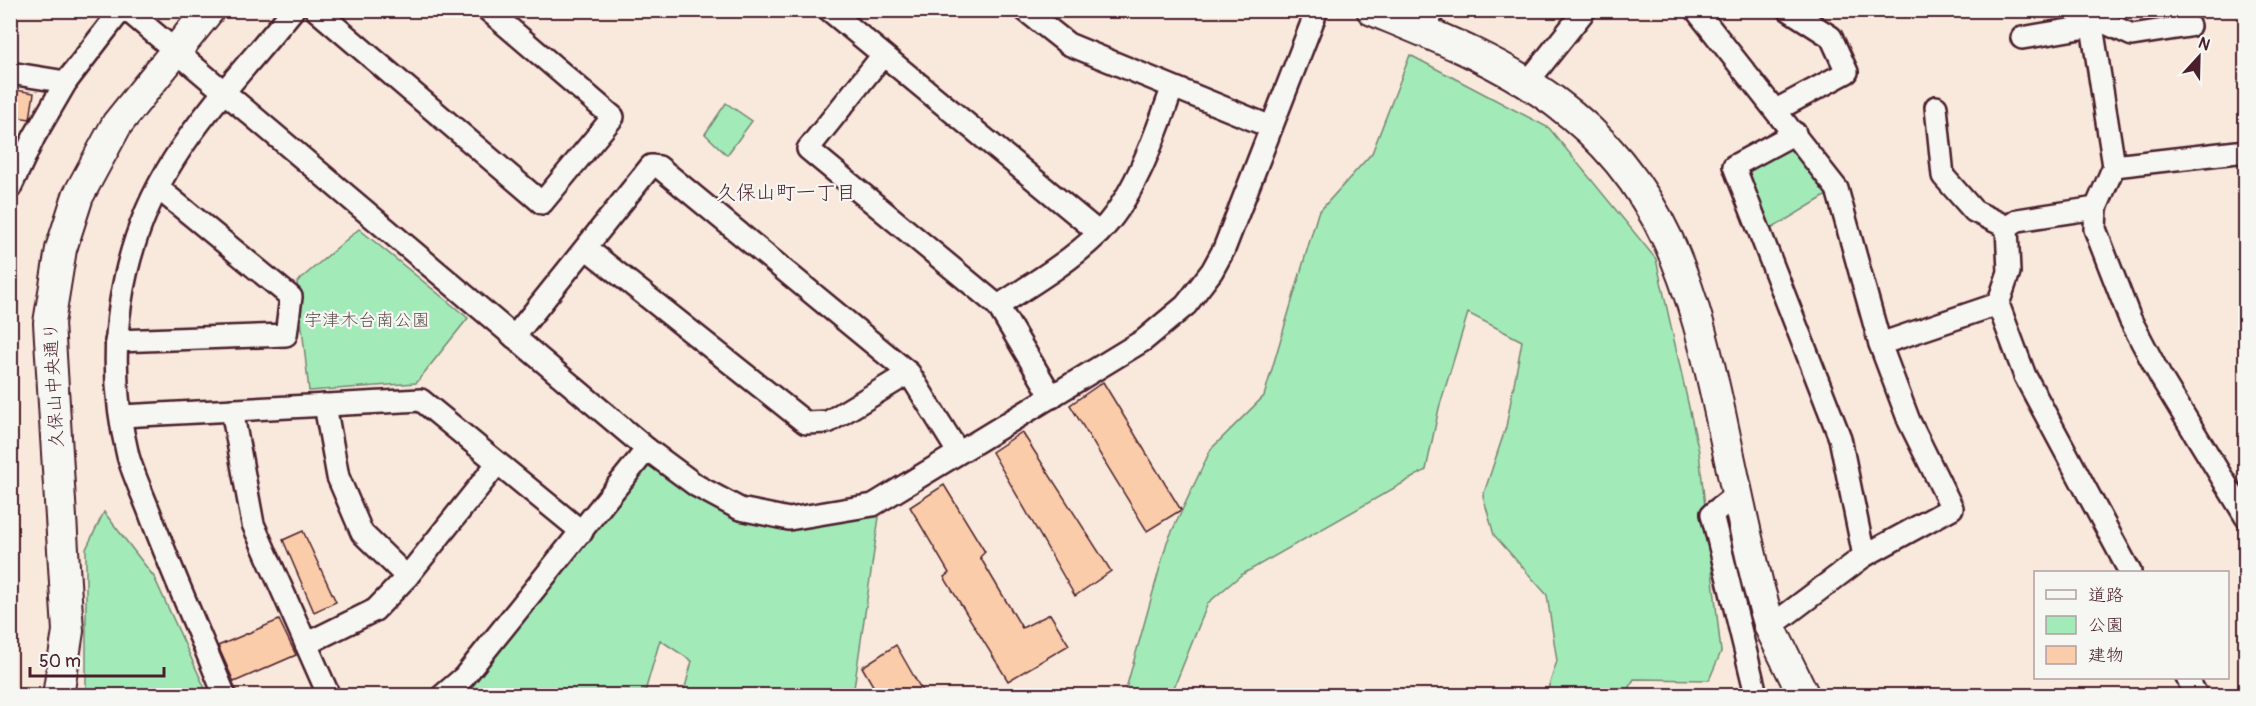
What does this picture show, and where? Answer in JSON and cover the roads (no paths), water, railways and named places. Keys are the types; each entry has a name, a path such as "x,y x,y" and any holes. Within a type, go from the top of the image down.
{"street":[{"path":"11,185 34,137 66,82 121,10"},
{"path":"128,10 647,449 697,486 740,509 789,519 873,505 1144,340 1186,305 1212,271 1224,249 1317,10"},
{"name":"久保山中央通り","path":"58,696 68,631 49,323 61,249 78,196 117,124 209,10"},
{"path":"225,696 128,457 116,341 118,303 129,256 144,215 174,159 293,10"},
{"path":"316,10 542,202 613,117 488,10"},
{"path":"830,10 1099,233"},
{"path":"1025,10 1068,44 1172,89 1271,127"},
{"path":"1372,10 1429,21 1474,52 1556,102 1615,159 1647,202 1668,237 1695,307 1758,585 1770,627 1804,696"},
{"path":"1527,83 1585,10"},
{"path":"1776,110 1846,72 1831,37 1790,10"},
{"path":"1702,12 1837,189 1880,344 1909,421 1952,508 1864,556 1770,627"},
{"path":"2092,18 2114,166 2096,208 2095,229 2130,319 2160,376 2246,517"},
{"path":"2022,38 2092,18 2132,35 2189,26"},
{"path":"883,55 808,149 998,306 1052,397"},
{"path":"10,73 66,82"},
{"path":"998,306 1057,268 1099,233 1124,201 1154,138 1172,89"},
{"path":"1936,107 1943,176 1974,211 2007,227"},
{"path":"1794,133 1734,166 1840,438 1864,556"},
{"path":"2114,166 2246,151"},
{"path":"514,337 651,166 659,167 909,373 958,452"},
{"path":"116,341 286,335 291,297 158,188"},
{"path":"2007,227 2018,220 2096,208"},
{"path":"2007,227 2009,272 1998,304 2025,376 2129,571"},
{"path":"586,248 806,423 828,422 909,373"},
{"path":"1880,344 1998,304"},
{"path":"122,416 421,400 582,532"},
{"path":"325,405 338,477 362,532 407,577"},
{"path":"232,410 253,524 329,696"},
{"path":"442,696 464,677 647,449"},
{"path":"306,644 375,610 407,577 497,464"},
{"path":"1737,495 1712,514 1754,686"},
{"path":"2188,679 2197,696"}],"railway":[{"path":"2242,10 2246,19"}],"district":[{"name":"久保山町一丁目","path":"786,192"}],"park label":[{"name":"宇津木台南公園","path":"367,320"}]}
